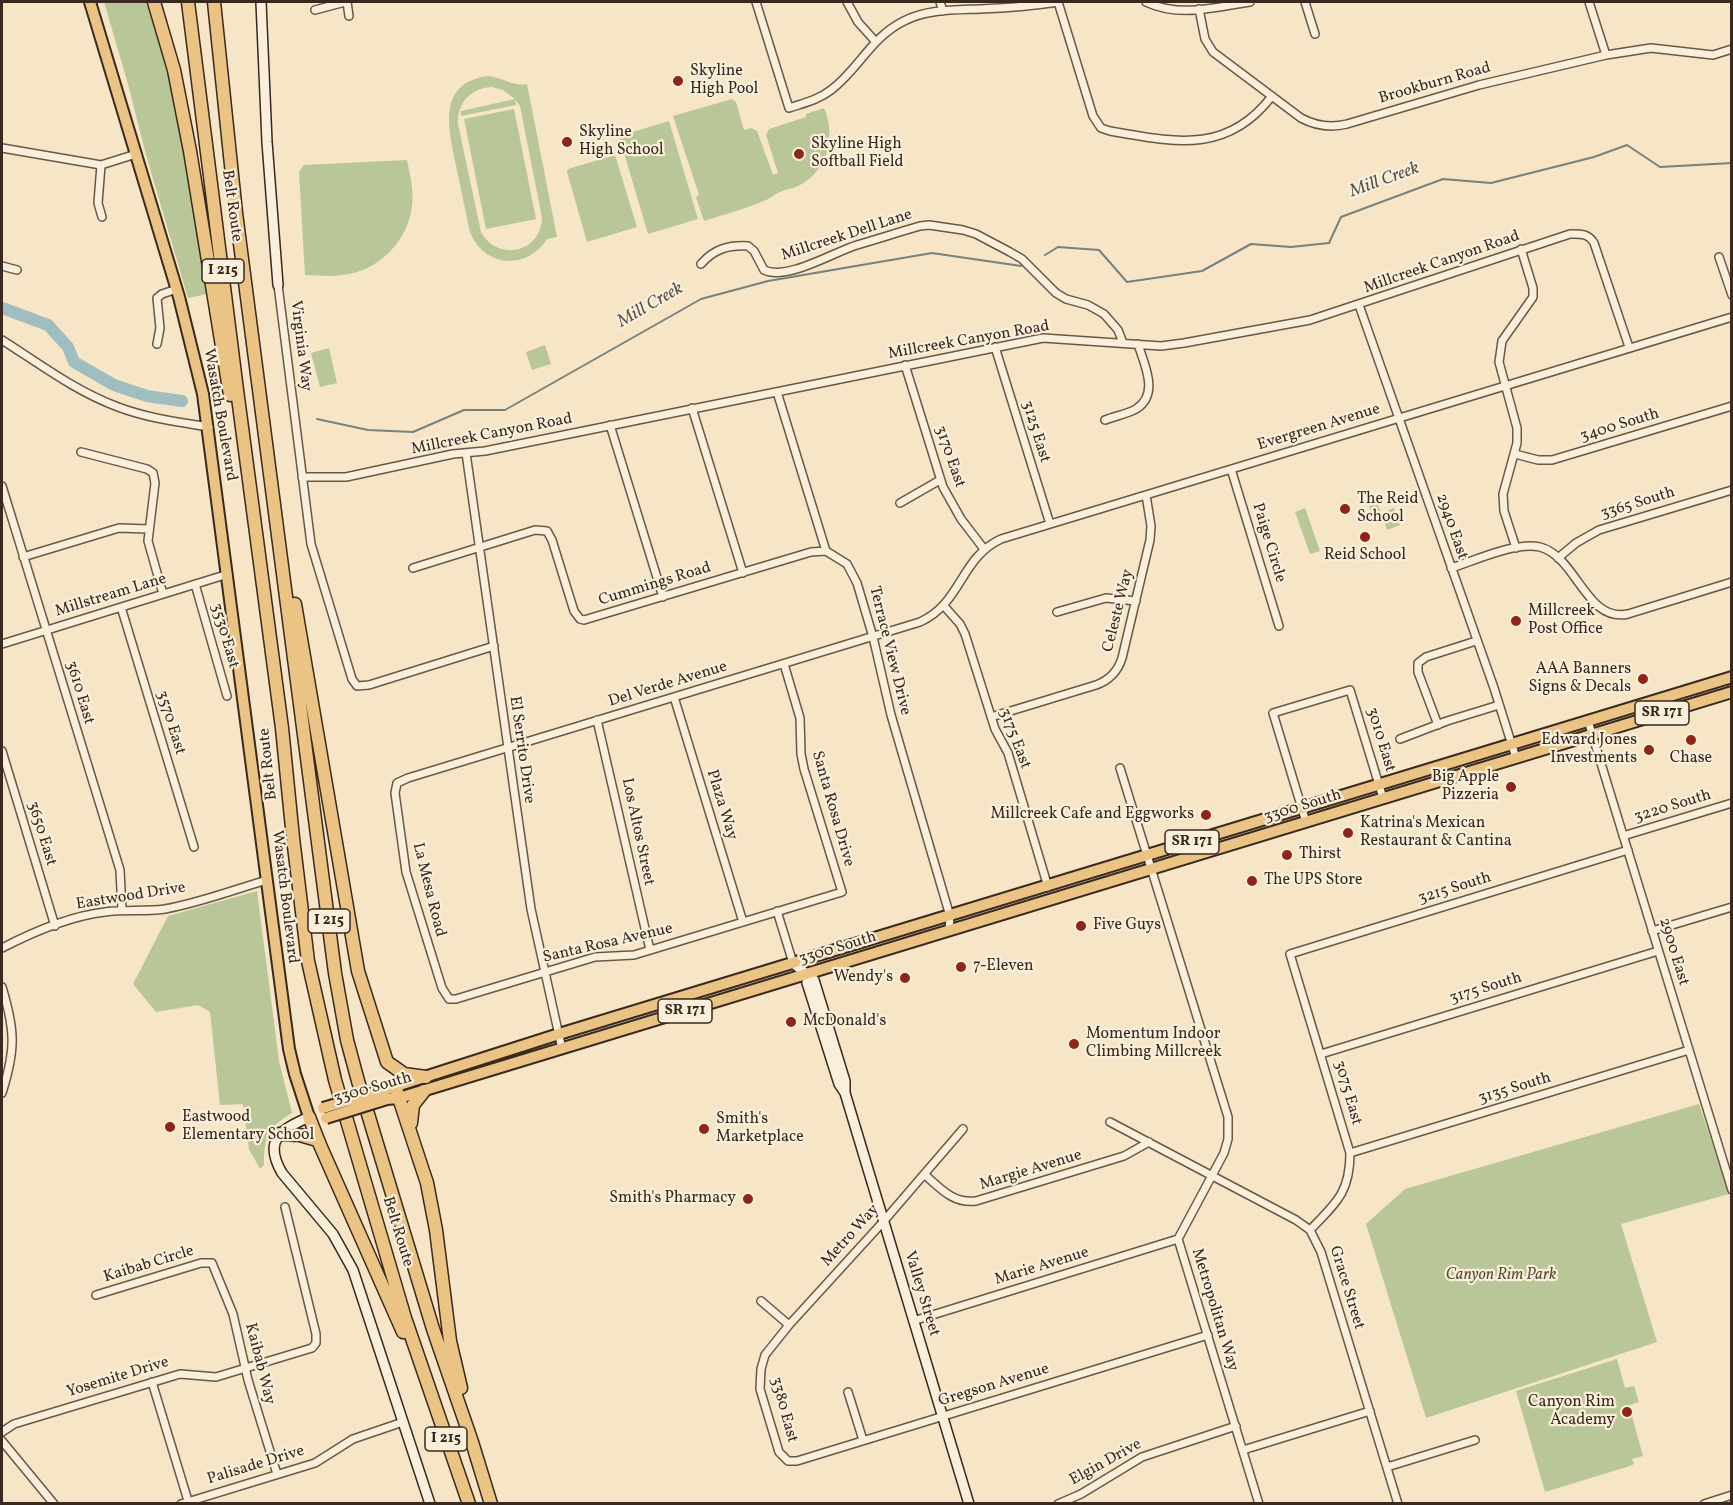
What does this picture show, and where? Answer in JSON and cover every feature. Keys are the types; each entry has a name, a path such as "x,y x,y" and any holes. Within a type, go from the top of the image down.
{"highway":[{"path":"154,2 174,70 188,140 224,363 258,540"},
{"name":"Belt Route","path":"188,2 282,728 308,961 335,1080 415,1347 469,1503"},
{"name":"Belt Route","path":"214,2 236,213 335,973 347,1040 433,1329 491,1503"},
{"path":"274,504 302,639 358,970 387,1062 404,1074 426,1077"},
{"path":"424,1091 413,1105 410,1117 436,1230 450,1341 472,1442"},
{"path":"391,1093 414,1139"},
{"path":"309,1117 317,1140 385,1287 401,1330 415,1347"},
{"path":"279,1134 300,1135 317,1140"}],"main road":[{"name":"Wasatch Boulevard","path":"90,2 177,289 196,362 209,427 289,1049 309,1117"},
{"name":"3300 South","path":"309,1117 391,1093 426,1077 559,1034 1048,887 1731,677"},
{"name":"3300 South","path":"391,1093 424,1091 1731,692"}],"street":[{"name":"Virginia Way","path":"261,2 267,142 278,285 302,477 315,561 351,675 357,686 369,685 494,646"},
{"path":"315,10 346,2 349,16"},
{"path":"756,2 789,108 810,102 831,90 849,73 875,41 905,20 943,11 1019,7 1058,2 1093,116 1101,128 1168,141 1213,138 1235,130 1246,123 1272,96"},
{"path":"847,2 858,22 875,41"},
{"path":"940,2 943,11"},
{"path":"1146,2 1156,7 1177,11 1245,2"},
{"path":"1305,2 1315,34"},
{"path":"1589,2 1606,55"},
{"name":"Brookburn Road","path":"1199,9 1204,39 1210,50 1311,123 1322,125 1338,126 1479,85 1606,55 1651,48 1713,55 1731,49"},
{"path":"2,148 101,165 136,154"},
{"path":"101,165 98,203 102,217"},
{"name":"Millcreek Dell Lane","path":"701,264 711,253 730,247 748,246 754,251 764,270 779,272 920,226 929,225 963,230 976,234 1022,259 1056,293 1066,299 1088,305 1104,314 1118,330 1123,343"},
{"name":"Millcreek Canyon Road","path":"302,477 346,477 995,347 1052,338 1161,345 1184,343 1310,320 1570,234 1589,236 1594,243 1629,347"},
{"path":"1516,548 1504,511 1503,494 1515,454 1517,428 1499,362 1502,341 1533,297 1533,288 1521,249"},
{"path":"1719,257 1731,295"},
{"path":"2,266 16,270"},
{"path":"157,344 160,327 157,298 177,289"},
{"name":"2940 East","path":"1359,305 1516,758"},
{"name":"Evergreen Avenue","path":"944,606 970,565 984,549 1001,539 1731,317"},
{"path":"2,340 69,384 106,403 139,414 209,427"},
{"path":"1105,420 1137,409 1147,396 1150,386 1138,344"},
{"name":"3125 East","path":"995,347 1050,524"},
{"name":"3170 East","path":"904,365 940,480 961,519 984,549"},
{"path":"777,392 826,551"},
{"name":"3400 South","path":"1515,454 1538,460 1552,460 1731,406"},
{"path":"693,408 743,573"},
{"path":"610,425 663,597"},
{"path":"81,452 147,469 154,475 155,483 148,529 149,550 163,594"},
{"name":"El Serrito Drive","path":"466,453 533,922 562,1049"},
{"name":"Paige Circle","path":"1231,469 1279,626"},
{"path":"900,503 940,480"},
{"name":"3610 East","path":"2,486 120,870 122,910"},
{"name":"3365 South","path":"1558,558 1576,543 1599,530 1731,490"},
{"name":"Celeste Way","path":"991,717 1096,685 1109,678 1120,664 1151,533 1146,495"},
{"path":"23,557 119,528 148,529"},
{"name":"Cummings Road","path":"480,547 535,530 547,531 552,540 574,611 580,619 592,619 811,552 826,551"},
{"path":"1451,568 1516,548 1528,546 1541,548 1558,558 1606,612 1617,615 1628,614 1731,582"},
{"path":"413,568 480,547"},
{"name":"Terrace View Drive","path":"826,551 842,560 853,573 873,637 891,715 950,916 949,931"},
{"name":"Millstream Lane","path":"2,644 228,574"},
{"name":"3530 East","path":"195,584 227,696"},
{"path":"1057,612 1106,598 1136,601"},
{"name":"Del Verde Avenue","path":"397,783 920,622 933,616 944,606"},
{"name":"3175 East","path":"944,606 957,620 965,634 991,717 1008,753 1048,887"},
{"name":"3570 East","path":"121,607 194,847"},
{"path":"1438,724 1418,672 1418,663 1426,657 1476,641"},
{"name":"Santa Rosa Drive","path":"784,664 800,718 801,754 804,769 842,891"},
{"name":"3010 East","path":"1302,809 1273,713 1350,690 1383,798"},
{"name":"Plaza Way","path":"674,697 742,922"},
{"path":"1400,739 1438,724 1499,705"},
{"name":"Los Altos Street","path":"597,720 650,950"},
{"name":"2900 East","path":"1588,721 1731,1190"},
{"name":"3650 East","path":"2,751 55,926"},
{"name":"Metropolitan Way","path":"1120,768 1228,1117 1226,1146 1178,1239 1259,1503"},
{"name":"La Mesa Road","path":"397,783 395,793 409,881 442,988 449,999"},
{"name":"3220 South","path":"1623,836 1731,803"},
{"path":"1302,809 1306,822"},
{"name":"3215 South","path":"1290,954 1628,850"},
{"name":"Eastwood Drive","path":"2,948 34,932 94,914 168,908 267,880"},
{"name":"Santa Rosa Avenue","path":"449,999 460,998 596,957 630,956 842,891"},
{"path":"1652,931 1731,907"},
{"path":"777,911 793,963 808,974"},
{"name":"3175 South","path":"1321,1054 1658,951"},
{"name":"3075 East","path":"1290,954 1350,1153 1350,1174 1344,1189 1332,1208 1310,1230"},
{"name":"Valley Street","path":"808,974 814,980 845,1081 845,1093 969,1503"},
{"path":"2,987 13,1040 11,1061 2,1093"},
{"name":"3135 South","path":"1350,1153 1689,1050"},
{"path":"309,1117 279,1134 274,1148 276,1163 333,1234 353,1270 430,1503"},
{"name":"Grace Street","path":"1110,1122 1296,1220 1310,1230 1321,1252 1398,1503"},
{"name":"Metro Way","path":"762,1363 770,1347 963,1129"},
{"name":"Margie Avenue","path":"924,1174 952,1197 963,1201 976,1201 1124,1156 1149,1142"},
{"name":"Yosemite Drive","path":"2,1432 14,1424 183,1373 210,1377 245,1369 312,1348 316,1343 316,1334 285,1207"},
{"name":"Marie Avenue","path":"913,1321 1178,1239"},
{"name":"Kaibab Way","path":"210,1262 216,1269 230,1306 245,1369 277,1474"},
{"name":"Kaibab Circle","path":"96,1295 210,1262"},
{"path":"761,1301 789,1325"},
{"name":"Gregson Avenue","path":"788,1461 797,1461 1208,1335"},
{"name":"3380 East","path":"762,1363 760,1376 762,1396 779,1452 788,1461"},
{"path":"152,1382 189,1502"},
{"path":"848,1392 863,1440"},
{"path":"1243,1450 1370,1411"},
{"name":"Palisade Drive","path":"181,1503 315,1463 358,1436 403,1422"},
{"name":"Elgin Drive","path":"1058,1503 1081,1494 1142,1456 1236,1426"},
{"path":"1387,1467 1475,1440"},
{"path":"2,1441 54,1503"},
{"path":"1704,1503 1731,1495"}],"green space":[{"path":"104,2 150,2 170,70 207,294 188,298"},
{"path":"487,76 522,85 527,84 557,237 547,239 528,257 505,261 493,258 475,242 469,229 449,123 453,98 460,88 471,81","holes":["492,87 503,90 520,106 542,218 540,230 534,239 526,246 507,250 488,241 481,232 458,116 467,98 484,88"]},
{"path":"515,99 516,105 461,116 461,111"},
{"path":"732,99 736,102 744,130 751,128 757,131 773,175 778,173 766,135 769,129 806,117 806,114 824,108 829,130 827,151 817,171 800,185 751,206 704,221 696,197 699,195 673,116"},
{"path":"514,109 536,219 486,229 464,119"},
{"path":"669,121 698,219 648,234 619,136"},
{"path":"615,155 637,227 587,242 567,172 568,169"},
{"path":"407,160 412,188 412,206 409,219 398,242 379,261 355,273 333,276 305,275 299,172 304,165"},
{"path":"545,345 551,364 532,370 526,352"},
{"path":"329,348 337,383 320,387 311,353"},
{"path":"1377,503 1381,513 1394,508 1400,525 1387,530 1384,520 1375,523 1369,506"},
{"path":"1305,508 1320,551 1310,554 1295,512"},
{"path":"257,891 279,1061 292,1113 277,1124 269,1134 266,1140 264,1165 260,1169 249,1149 243,1104 220,1105 210,1012 198,1005 156,1012 133,984 168,916"},
{"name":"Canyon Rim Park","path":"1699,1104 1729,1194 1621,1224 1657,1342 1426,1418 1366,1224 1405,1189"},
{"path":"1617,1359 1625,1388 1634,1386 1639,1402 1629,1405 1643,1456 1632,1459 1634,1464 1630,1466 1545,1492 1516,1391"}],"waterway":[{"name":"Mill Creek","path":"1045,255 1058,247 1099,250 1127,282 1202,271 1251,244 1291,247 1329,243 1341,217 1443,179 1491,183 1594,157 1627,145 1660,167 1732,163"},
{"name":"Mill Creek","path":"317,419 368,430 413,432 464,410 505,410 701,299 768,281 932,253 1021,266"},
{"name":"Mill Creek","path":"2,308 48,325 68,347 74,362 114,385 147,396 182,401"}],"place":[{"name":"Skyline High Pool","path":"678,81"},
{"name":"Skyline High School","path":"567,142"},
{"name":"Skyline High Softball Field","path":"799,154"},
{"name":"The Reid School","path":"1345,509"},
{"name":"Reid School","path":"1365,537"},
{"name":"Millcreek Post Office","path":"1516,621"},
{"name":"AAA Banners Signs & Decals","path":"1643,679"},
{"name":"Chase","path":"1691,740"},
{"name":"Edward Jones Investments","path":"1649,750"},
{"name":"Big Apple Pizzeria","path":"1511,787"},
{"name":"Millcreek Cafe and Eggworks","path":"1206,815"},
{"name":"Katrina's Mexican Restaurant & Cantina","path":"1348,833"},
{"name":"Thirst","path":"1287,855"},
{"name":"The UPS Store","path":"1252,881"},
{"name":"Five Guys","path":"1081,926"},
{"name":"7-Eleven","path":"961,967"},
{"name":"Wendy's","path":"905,978"},
{"name":"McDonald's","path":"791,1022"},
{"name":"Momentum Indoor Climbing Millcreek","path":"1074,1044"},
{"name":"Eastwood Elementary School","path":"170,1127"},
{"name":"Smith's Marketplace","path":"704,1129"},
{"name":"Smith's Pharmacy","path":"748,1199"},
{"name":"Canyon Rim Academy","path":"1627,1412"}]}
